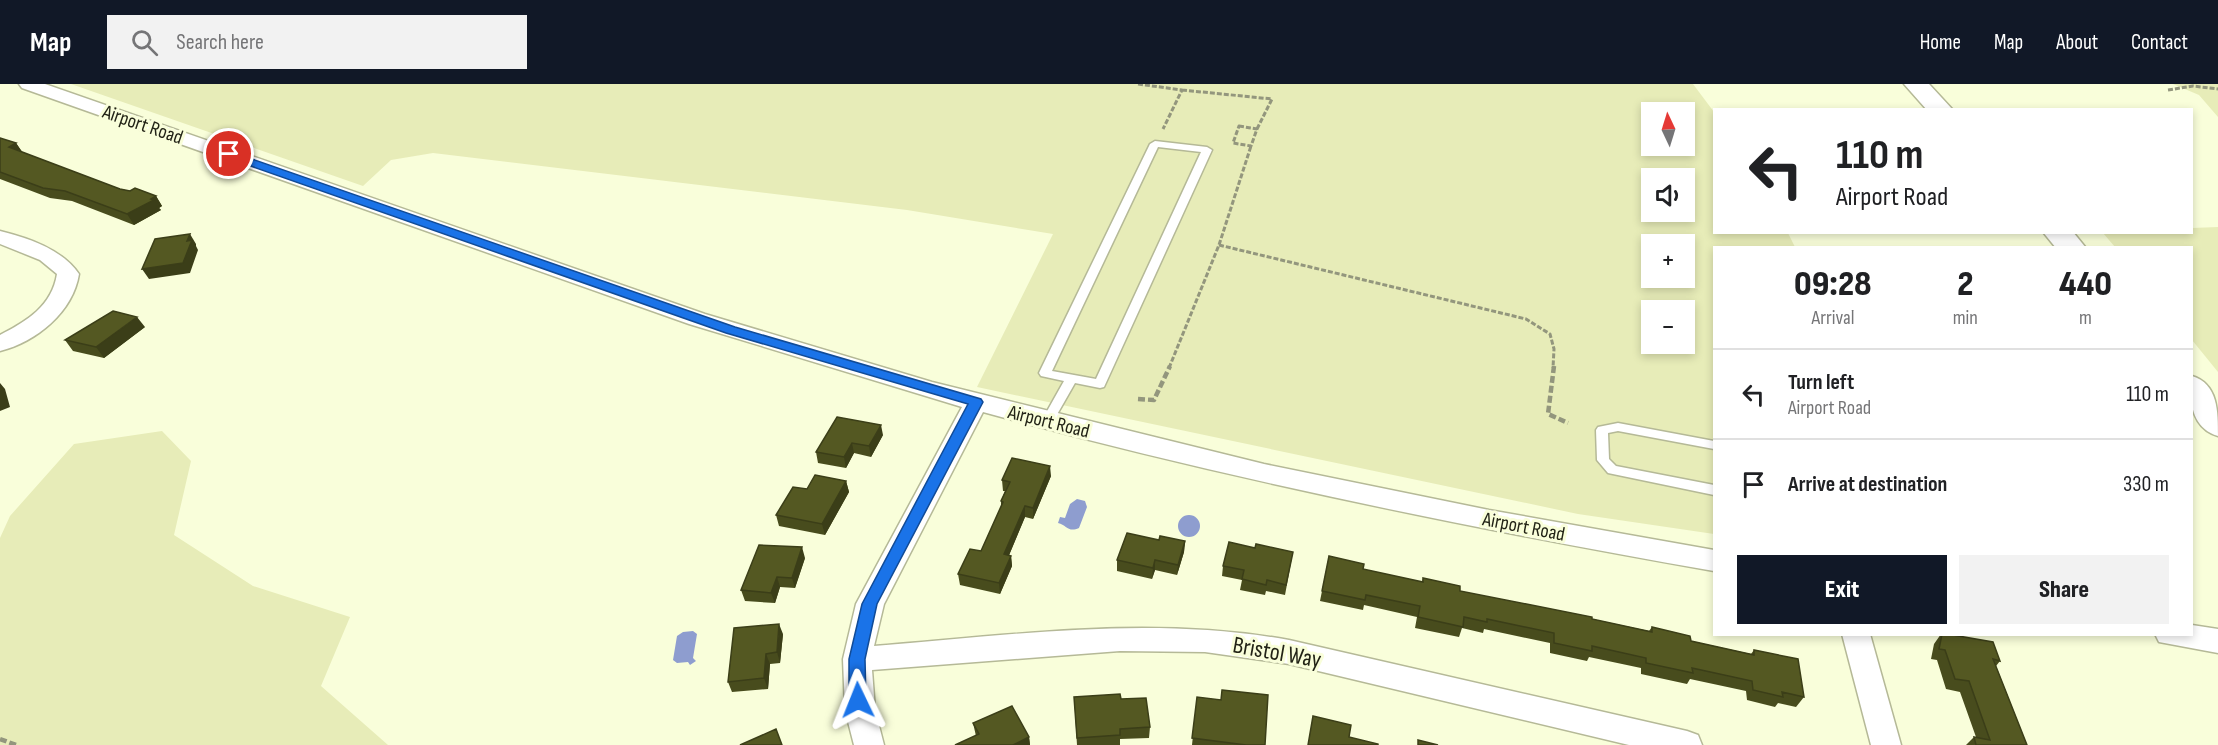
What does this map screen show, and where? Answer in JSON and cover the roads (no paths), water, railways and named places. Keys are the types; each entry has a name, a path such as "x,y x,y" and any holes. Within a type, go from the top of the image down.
{"main road":[{"path":"1916,84 1937,106"},
{"path":"2059,234 2070,246"},
{"path":"2193,388 2218,424"}],"street":[{"name":"Airport Road","path":"28,84 730,330 820,358 1047,422 1393,501 1713,560"},
{"path":"0,237 60,264 66,270 68,279 59,301 47,314 0,344"},
{"path":"869,745 858,700 857,659 870,604 976,402"},
{"path":"1857,636 1886,745"},
{"path":"2183,636 2218,641"},
{"name":"Bristol Way","path":"857,659 1120,639 1156,638 1239,644 1301,655 1688,745"}],"lane":[{"path":"1155,144 1207,150 1100,384 1071,379 1045,373 1155,144"},
{"path":"1047,422 1071,379"},
{"path":"1713,444 1618,427 1602,430 1603,460 1612,470 1713,490"}],"water":[{"path":"1077,499 1085,501 1087,507 1079,528 1070,529 1058,523 1060,517 1065,518 1070,504"},
{"path":"1189,515 1197,518 1200,526 1197,534 1189,537 1181,534 1178,526 1181,518"},
{"path":"693,631 697,634 693,658 696,661 690,665 688,662 677,663 673,660 677,636 683,632"}]}
